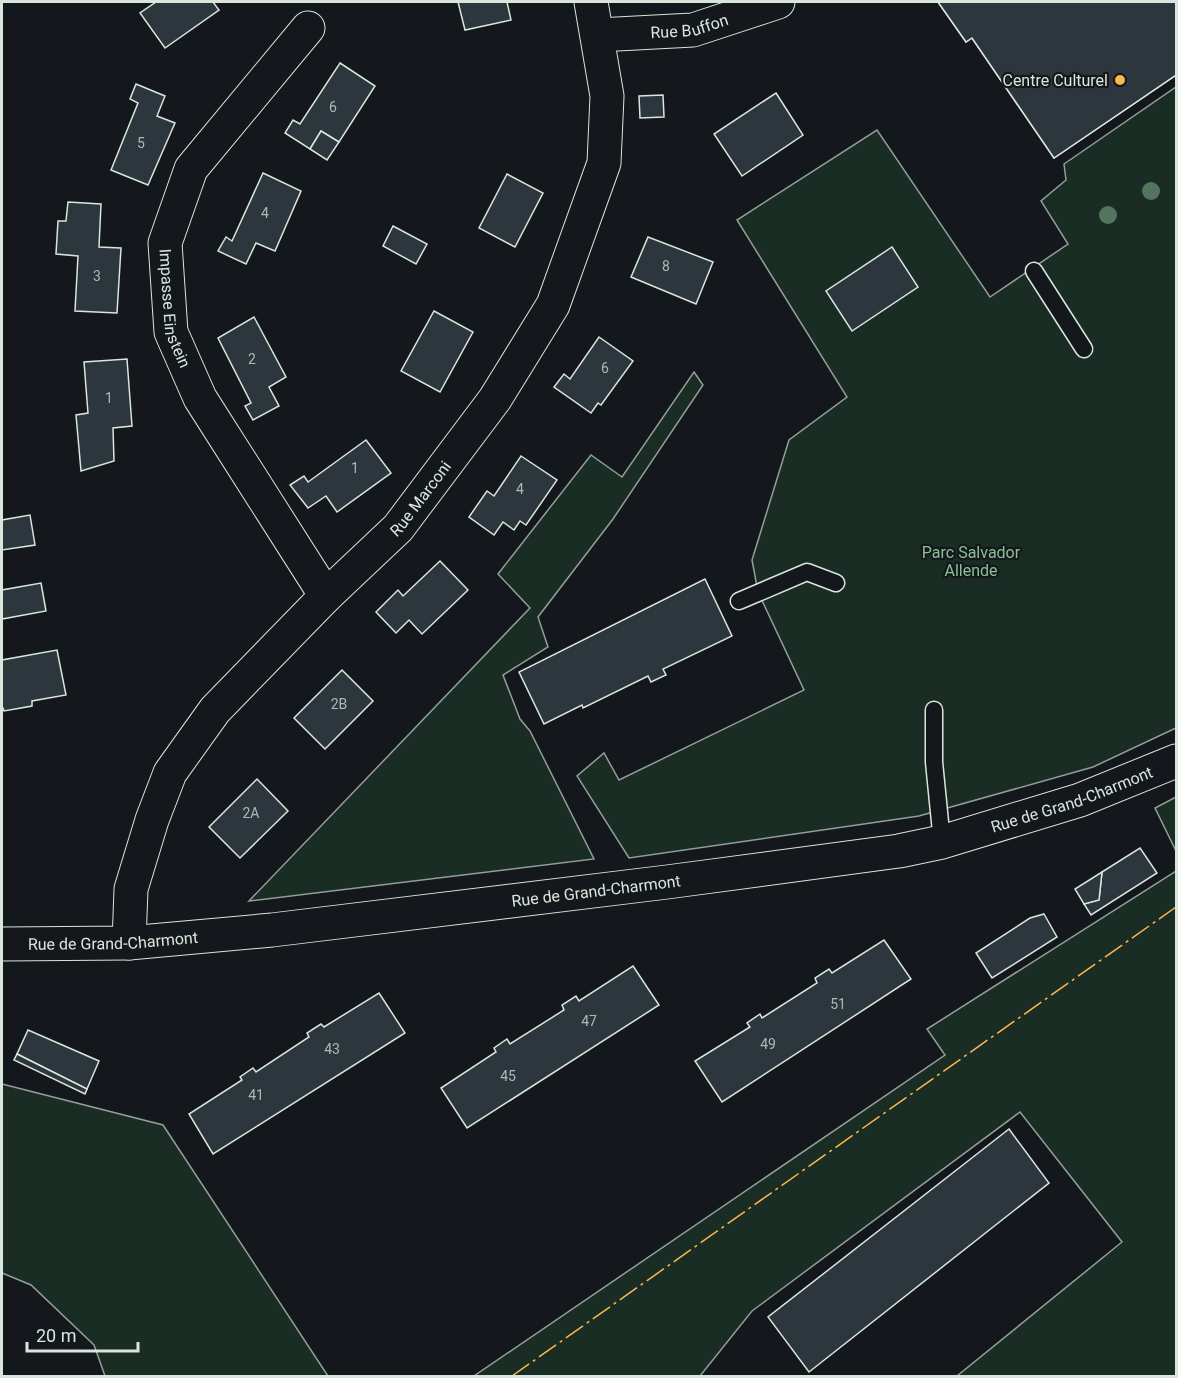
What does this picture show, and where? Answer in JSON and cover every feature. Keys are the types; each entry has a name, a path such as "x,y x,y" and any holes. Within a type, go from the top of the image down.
{"street":[{"name":"Rue Marconi","path":"129,943 131,889 152,820 170,773 216,710 326,596 398,528 495,399 553,305 604,163 607,96 591,2"},
{"name":"Rue Buffon","path":"597,35 693,30 778,2"},
{"name":"Impasse Einstein","path":"308,28 191,169 165,243 171,332 201,398 326,596"},
{"name":"Rue de Grand-Charmont","path":"2,944 129,943 272,930 508,902 887,852 942,842 1080,800 1176,761"}],"lane":[{"path":"1034,271 1083,349"},
{"path":"739,601 807,572 836,583"},
{"path":"934,710 934,762 942,842"}],"green space":[{"name":"Parc Salvador Allende","path":"1176,87 1176,728 1093,767 919,816 629,858 577,776 604,753 619,780 804,690 758,592 752,560 789,440 847,397 737,220 877,130 990,297 1068,244 1041,201 1066,180 1064,164"},
{"path":"694,372 703,385 613,519 538,617 548,647 503,675 520,719 530,731 594,859 249,901 530,608 498,574 591,455 622,477"},
{"path":"1176,797 1176,851 1155,808"},
{"path":"1176,871 1176,1376 957,1376 1122,1242 1020,1112 752,1311 700,1376 474,1376 945,1055 927,1029"},
{"path":"2,1084 163,1125 328,1376 105,1376 94,1345 31,1285 2,1273"}],"building":[{"path":"156,2 213,2 219,10 165,48 140,13"},
{"path":"458,2 507,2 511,20 465,30"},
{"name":"Centre Culturel","path":"938,2 1022,2 1013,7 1064,86 1151,30 1132,2 1176,2 1176,75 1054,158 972,38 966,42"},
{"name":"Centre Culturel","path":"938,2 1176,2 1176,75 1054,158 972,38 966,42"},
{"path":"340,63 375,86 339,142 321,131 310,149 285,133 293,120 300,124"},
{"path":"136,84 165,96 157,116 175,123 148,185 111,170 138,103 130,99"},
{"path":"776,93 803,135 742,176 714,134"},
{"path":"663,95 664,117 640,118 639,96"},
{"path":"321,131 339,142 327,160 310,149"},
{"path":"263,173 301,191 275,251 256,243 246,264 218,251 226,237 232,241"},
{"path":"507,174 543,193 515,247 479,228"},
{"path":"68,202 101,204 99,247 121,248 117,313 75,311 78,256 56,254 58,221 66,221"},
{"path":"393,226 427,244 416,264 383,246"},
{"path":"648,237 713,262 696,304 631,277"},
{"path":"892,247 918,287 852,331 826,291"},
{"path":"434,311 473,332 440,392 401,371"},
{"path":"254,317 286,377 269,387 279,406 253,420 245,406 251,403 218,338"},
{"path":"599,337 633,361 601,405 598,403 591,413 554,387 564,374 570,379"},
{"path":"127,359 132,426 113,428 114,461 81,471 76,415 88,413 84,362"},
{"path":"366,440 391,473 337,512 326,496 308,508 290,485 304,476 308,482"},
{"path":"521,456 557,480 526,525 520,521 514,530 503,522 494,535 469,517 487,491 494,496"},
{"path":"30,515 35,545 2,550 2,520"},
{"path":"440,561 468,590 422,634 409,620 396,633 376,612 398,590 403,596"},
{"path":"705,579 732,636 663,669 666,675 651,682 648,676 583,708 582,705 544,724 519,672"},
{"path":"41,583 46,611 2,619 2,590"},
{"path":"57,650 66,695 32,701 32,706 4,711 2,708 2,660"},
{"path":"342,670 373,701 325,749 294,718"},
{"path":"257,779 288,811 240,858 209,827"},
{"path":"1140,848 1157,873 1091,915 1084,904 1099,900 1102,872"},
{"path":"1102,872 1099,900 1084,904 1075,889"},
{"path":"1044,914 1057,937 992,978 976,953 1030,918"},
{"path":"884,940 911,979 722,1102 695,1061 750,1027 747,1023 760,1014 762,1018 817,983 815,978 829,969 832,973"},
{"path":"633,966 659,1005 467,1128 441,1088 496,1052 494,1048 507,1039 510,1044 564,1010 562,1005 576,996 579,1001"},
{"path":"379,993 405,1033 213,1154 189,1114 242,1080 240,1077 253,1068 256,1072 309,1037 307,1033 321,1024 324,1027"},
{"path":"28,1030 99,1061 87,1089 17,1054"},
{"path":"17,1054 87,1089 85,1094 14,1060"},
{"path":"1009,1129 1049,1183 809,1372 768,1317"}],"power":[{"path":"512,1376 1176,907"}],"place":[{"name":"Centre Culturel","path":"1120,80"}]}
